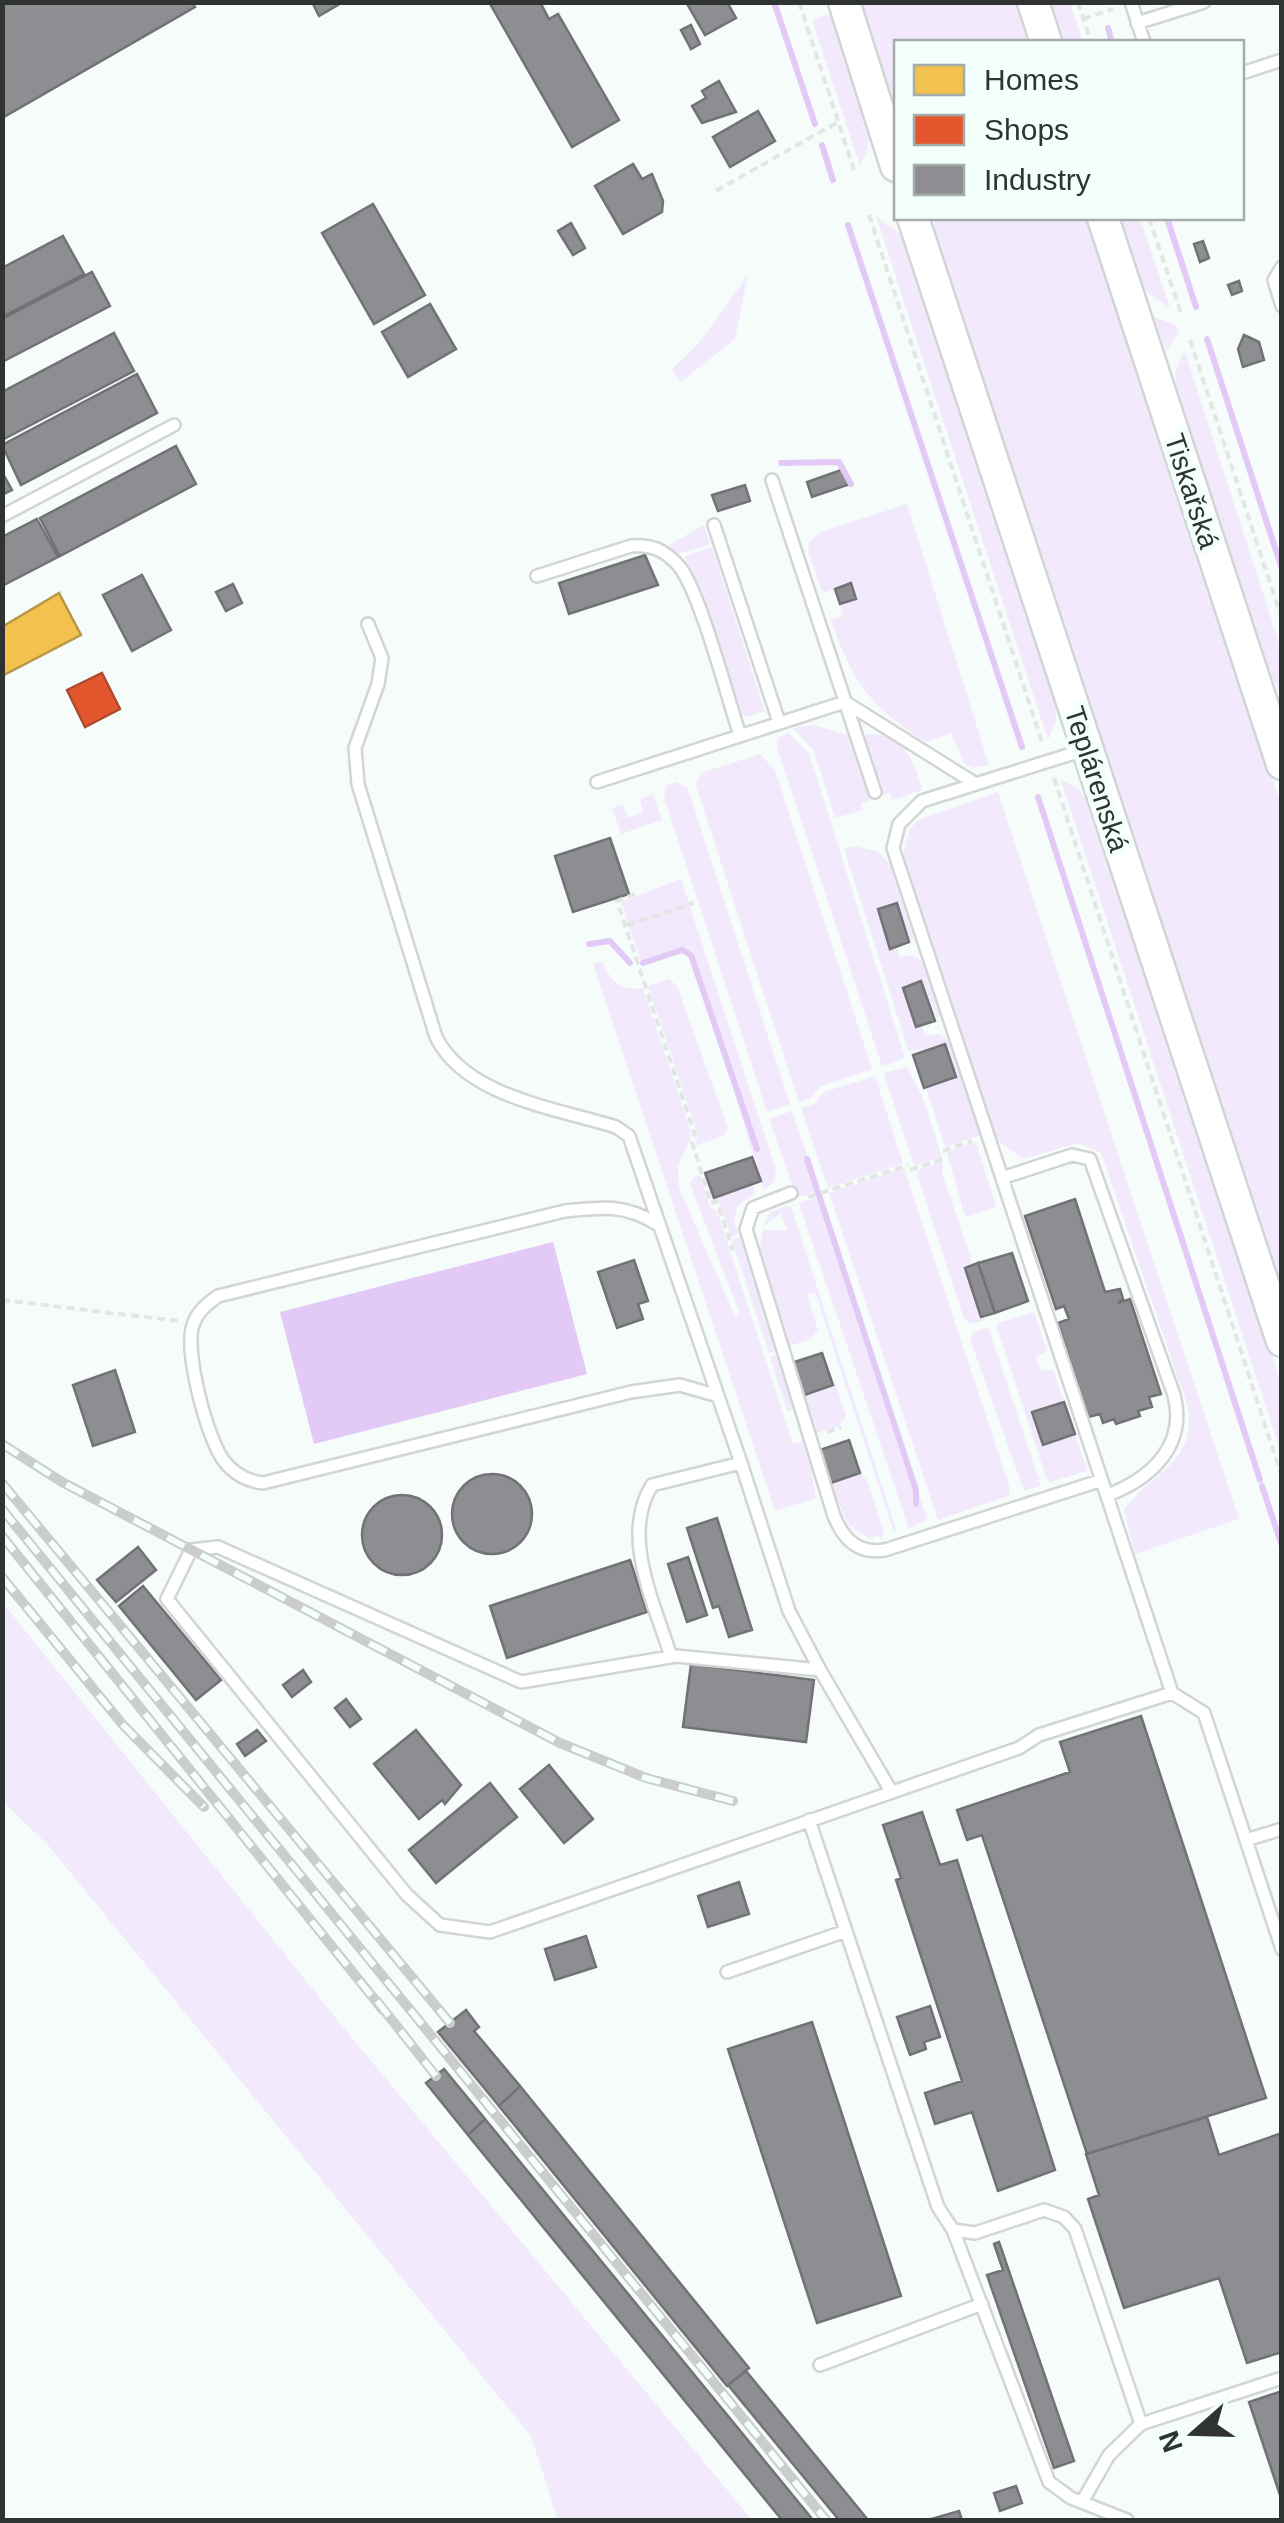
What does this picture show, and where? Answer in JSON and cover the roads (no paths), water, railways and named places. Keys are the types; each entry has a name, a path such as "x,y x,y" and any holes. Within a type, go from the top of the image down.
{"street":[{"path":"1034,2 1045,40"},
{"path":"844,7 894,160"},
{"name":"Teplárenská","path":"915,220 1282,1341"},
{"name":"Tiskařská","path":"1104,220 1282,764"}],"lane":[{"path":"1131,2 1143,40"},
{"path":"1137,23 1204,2"},
{"path":"1244,72 1282,60"},
{"path":"1282,268 1274,280 1282,306"},
{"path":"2,516 174,425"},
{"path":"772,480 875,792"},
{"path":"714,525 780,722"},
{"path":"537,576 631,546 647,544 671,558 688,581 740,735"},
{"path":"368,624 382,658 378,684 355,748 358,784 442,1048 448,1060 487,1085 616,1127 629,1136 641,1162 657,1224 788,1610 890,1790"},
{"path":"1257,689 1282,727"},
{"path":"597,782 845,702 976,784"},
{"path":"1088,749 913,807 899,824 894,848 1099,1481 1108,1494 1172,1693 1204,1713 1282,1949"},
{"path":"1002,1178 1072,1155 1090,1159 1174,1395 1179,1423 1170,1450 1135,1484 1108,1494"},
{"path":"793,1198 753,1208 746,1229 840,1530 860,1548 872,1552 1099,1481"},
{"path":"657,1224 636,1210 612,1205 565,1211 218,1296 193,1323 191,1357 215,1444 234,1472 263,1483 631,1392 680,1386 718,1396"},
{"path":"671,1657 640,1558 638,1507 652,1485 741,1463"},
{"path":"820,1670 671,1657 521,1682 218,1546 191,1550 166,1598 408,1895 440,1925 490,1932 1019,1748 1039,1735 1172,1693"},
{"path":"809,1820 938,2207 954,2230 1049,2482 1082,2502 1128,2520"},
{"path":"1246,1840 1282,1829"},
{"path":"727,1972 846,1931"},
{"path":"954,2230 976,2234 1044,2210 1064,2217 1076,2229 1140,2424"},
{"path":"820,2364 982,2304"},
{"path":"1082,2502 1109,2455 1140,2424 1282,2378"}],"waterway":[{"path":"774,2 815,124"},
{"path":"1108,28 1111,40"},
{"path":"822,145 833,180"},
{"path":"1168,220 1196,307"},
{"path":"848,225 1022,747"},
{"path":"1207,339 1282,569"},
{"path":"781,463 839,462 851,484"},
{"path":"1038,797 1260,1480"},
{"path":"589,944 610,941 630,963"},
{"path":"643,963 682,950 691,955 757,1149"},
{"path":"807,1159 916,1490 916,1504"},
{"path":"1262,1486 1282,1546"}],"railway":[{"path":"2,1444 62,1482 560,1743 646,1778 733,1801"},
{"path":"2,1483 450,2023"},
{"path":"2,1509 826,2520"},
{"path":"2,1536 383,2010"},
{"path":"2,1577 123,1725 204,1807"},
{"path":"377,2001 436,2076"}]}
